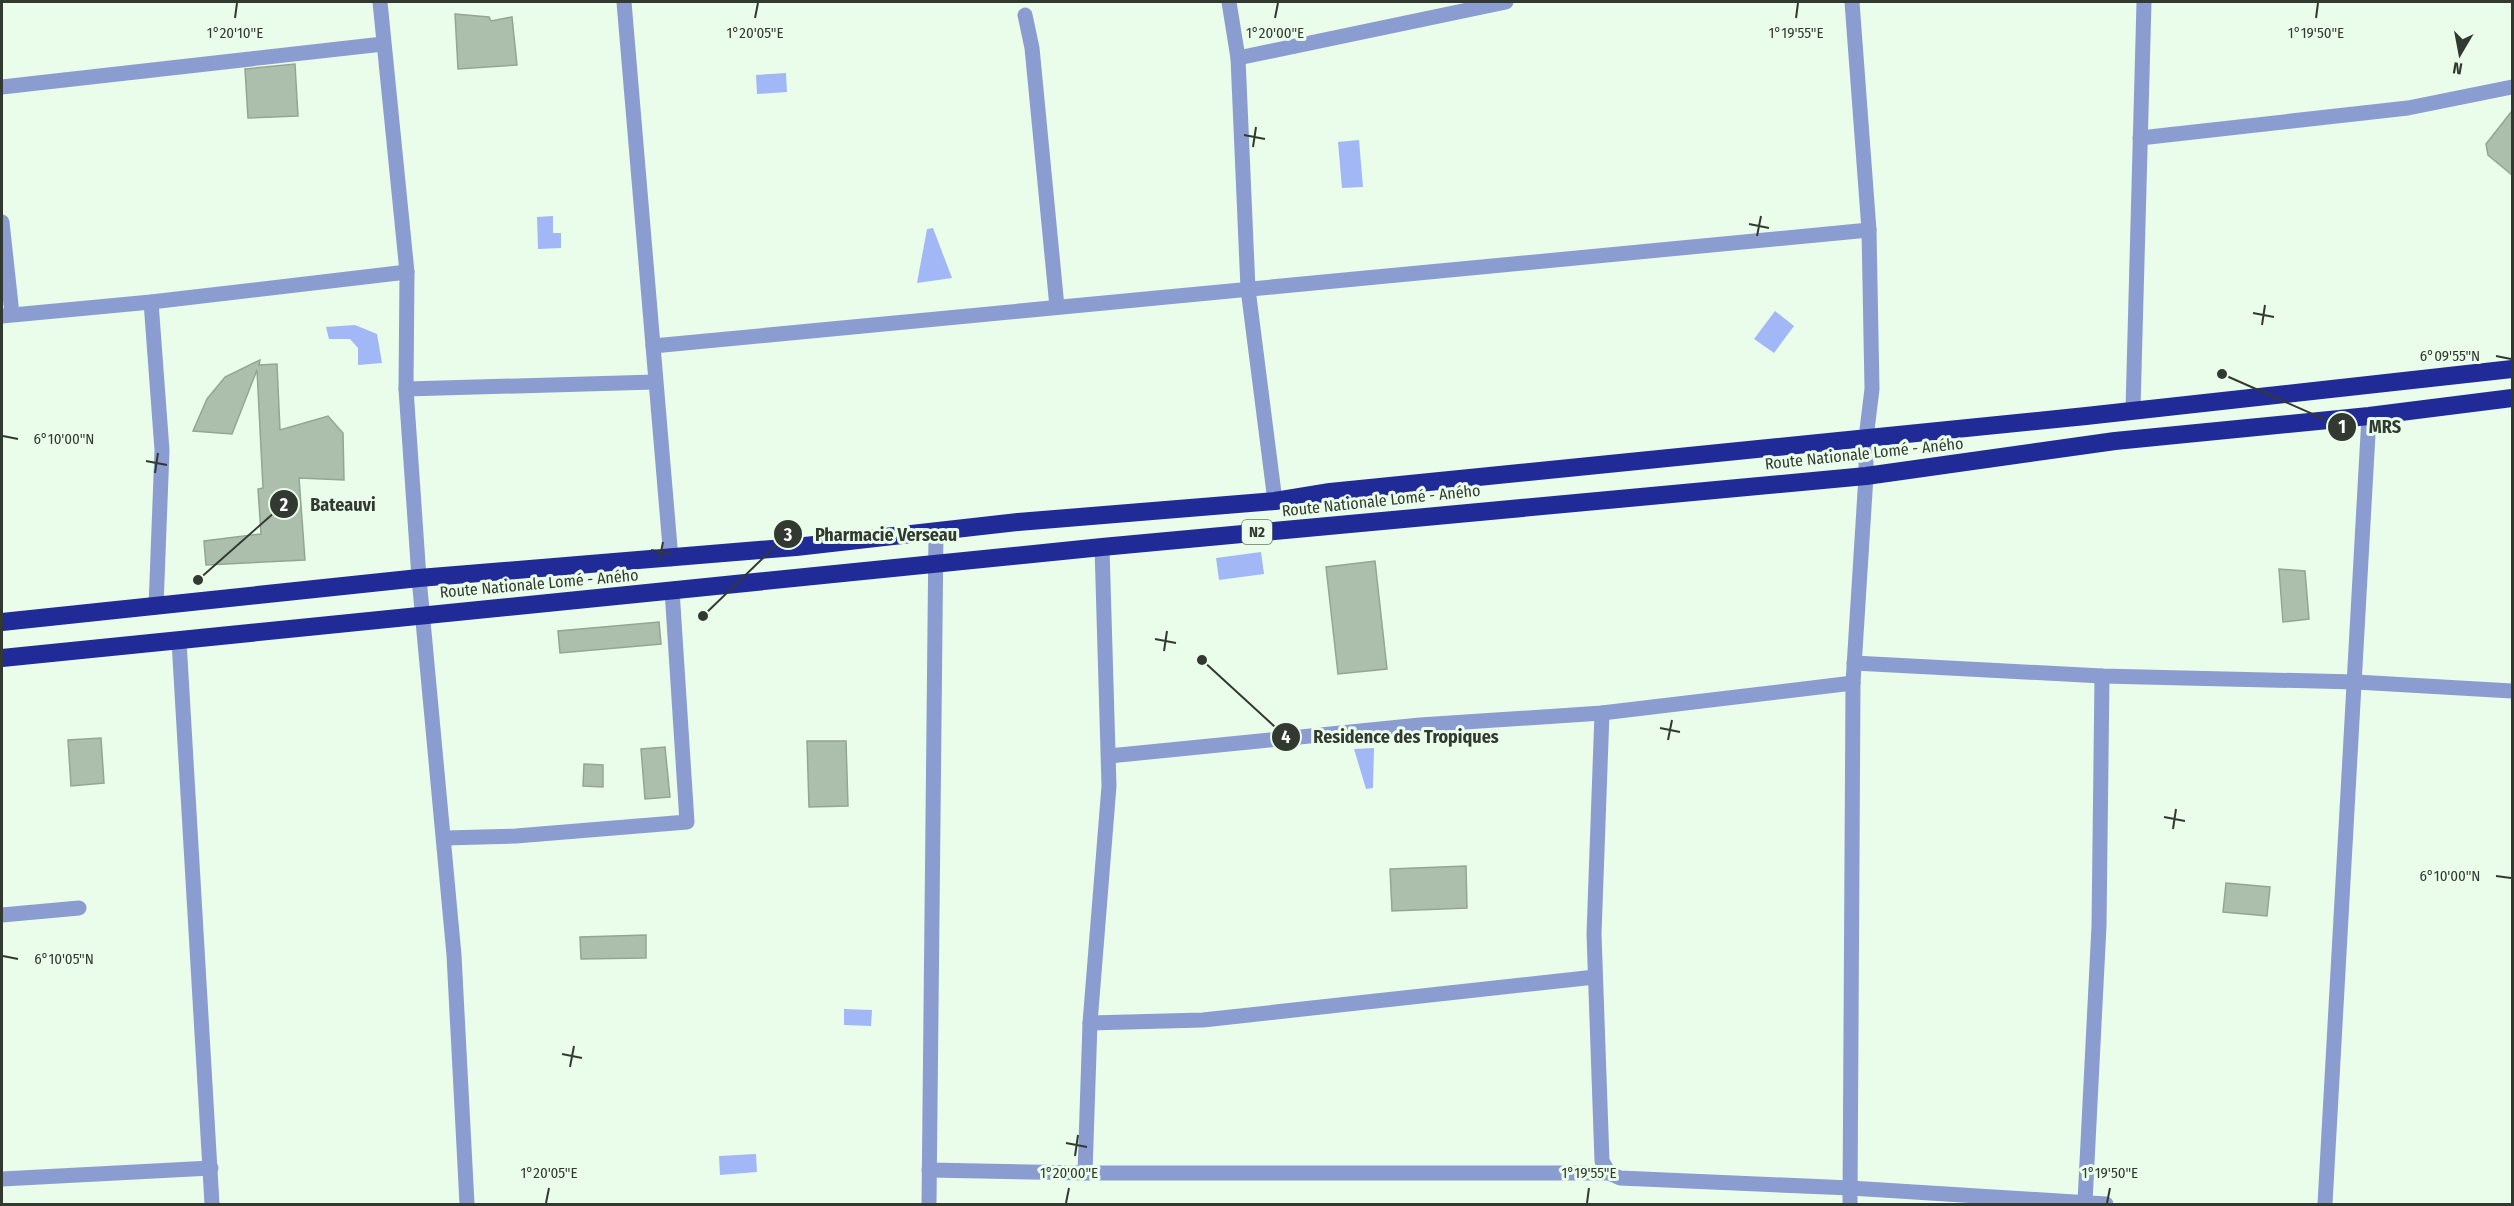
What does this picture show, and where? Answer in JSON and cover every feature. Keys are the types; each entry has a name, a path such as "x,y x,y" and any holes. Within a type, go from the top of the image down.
{"highway":[{"name":"Route Nationale Lomé - Aného","path":"2,622 419,578 671,559 936,531 1275,501 1330,492 2512,369"},
{"name":"Route Nationale Lomé - Aného","path":"2,658 423,614 810,578 937,563 1866,476 2115,441 2370,416 2512,398"}],"street":[{"path":"380,2 407,272 406,389 419,578 445,838 463,1082 467,1204"},
{"path":"624,2 671,559"},
{"path":"1229,2 1238,58 1248,289 1275,501"},
{"path":"1238,58 1506,2"},
{"path":"1850,1204 1853,683 1866,476 1866,438 1872,389 1869,230 1852,2"},
{"path":"2133,409 2144,2"},
{"path":"1025,15 1032,48 1057,307"},
{"path":"2,87 383,44"},
{"path":"2140,138 2408,108 2512,87"},
{"path":"2,222 7,315 152,302 407,272"},
{"path":"653,346 1869,230"},
{"path":"152,302 162,450 156,607"},
{"path":"406,389 656,382"},
{"path":"2325,1204 2370,416"},
{"path":"929,1204 936,531"},
{"path":"1084,1173 1090,1023 1107,833 1109,756 1102,547"},
{"path":"445,838 516,836 687,822 672,590"},
{"path":"179,641 212,1168 212,1204"},
{"path":"1854,663 2102,676 2356,682 2512,691"},
{"path":"2085,1202 2099,926 2102,676"},
{"path":"1109,756 1420,726 1602,713 1853,683"},
{"path":"1602,713 1594,922 1602,1161 1609,1173"},
{"path":"2,915 79,908"},
{"path":"1090,1023 1203,1020 1595,977"},
{"path":"2,1179 212,1168"},
{"path":"929,1170 1084,1173 1609,1173 1620,1178 1850,1188 2106,1204"}],"water":[{"path":"786,73 787,92 757,94 756,75"},
{"path":"1359,140 1363,187 1342,188 1338,142"},
{"path":"553,216 553,233 561,233 561,248 538,249 537,217"},
{"path":"933,228 952,278 917,283 927,229"},
{"path":"1775,311 1794,326 1774,353 1754,339"},
{"path":"355,325 377,334 382,363 358,365 358,348 350,339 329,339 326,327"},
{"path":"1261,552 1264,574 1219,580 1216,558"},
{"path":"1374,748 1373,788 1366,789 1354,749"},
{"path":"844,1009 872,1010 871,1026 844,1025"},
{"path":"756,1154 757,1172 720,1175 719,1156"}],"building":[{"path":"455,14 489,17 491,21 512,17 517,65 458,69"},
{"path":"295,64 298,116 248,118 245,69"},
{"path":"2512,111 2512,175 2488,155 2486,144"},
{"path":"260,360 259,365 277,364 280,430 328,416 343,433 344,480 299,478 305,560 206,565 204,541 261,534 258,489 263,488 257,370 232,434 193,431 207,399 225,377"},
{"path":"1375,561 1387,669 1338,674 1326,567"},
{"path":"2279,569 2305,571 2309,619 2283,622"},
{"path":"659,622 661,644 560,653 558,631"},
{"path":"101,738 104,783 71,786 68,740"},
{"path":"807,741 846,741 848,806 809,807"},
{"path":"665,747 670,797 645,799 641,749"},
{"path":"584,764 603,765 603,787 583,786"},
{"path":"1466,866 1467,908 1392,911 1390,869"},
{"path":"2226,883 2270,887 2267,916 2223,912"},
{"path":"646,935 646,958 581,959 580,937"}],"place":[{"name":"MRS","path":"2222,374"},
{"name":"Bateauvi","path":"198,580"},
{"name":"Pharmacie Verseau","path":"703,616"},
{"name":"Residence des Tropiques","path":"1202,660"}]}
